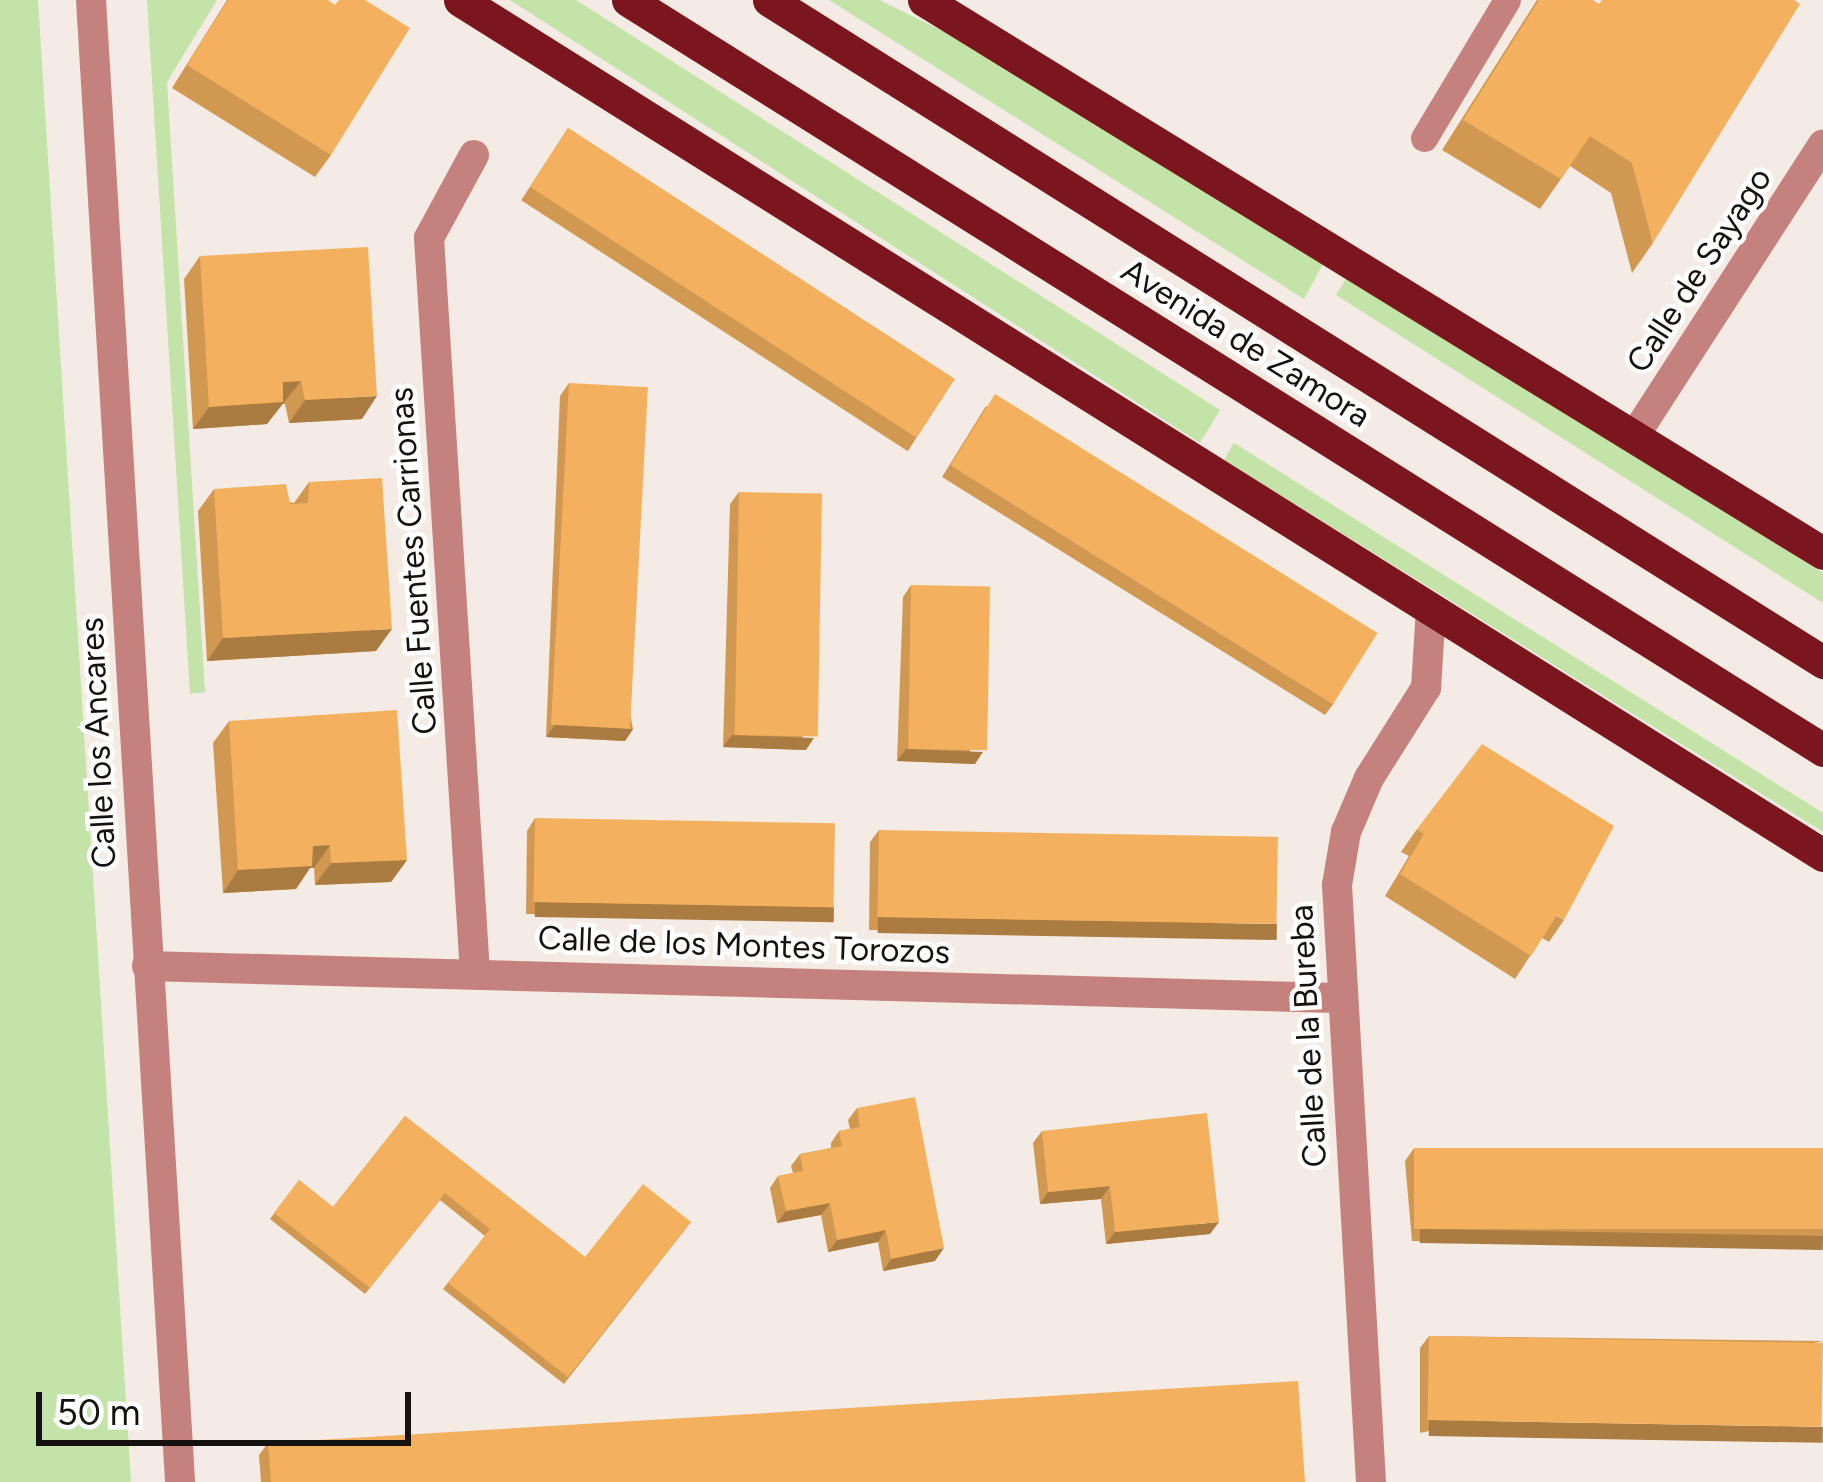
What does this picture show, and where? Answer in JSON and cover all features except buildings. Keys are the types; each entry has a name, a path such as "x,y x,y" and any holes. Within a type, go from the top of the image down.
{"highway":[{"path":"460,0 1823,855"},
{"name":"Avenida de Zamora","path":"628,0 1823,750"},
{"name":"Avenida de Zamora","path":"769,0 1823,662"},
{"path":"924,0 1823,553"}],"street":[{"name":"Calle los Ancares","path":"92,0 180,1482"},
{"name":"Calle de Sayago","path":"1635,435 1823,144"},
{"name":"Calle Fuentes Carrionas","path":"474,155 429,238 475,974"},
{"name":"Calle de la Bureba","path":"1371,1482 1339,998 1337,885 1346,832 1369,778 1426,688 1431,609"},
{"name":"Calle de los Montes Torozos","path":"147,965 1339,998"}],"lane":[{"path":"1424,138 1508,0"}],"green space":[{"path":"0,0 38,0 131,1482 0,1482"},
{"path":"147,0 217,0 167,82 205,692 190,694"},
{"path":"510,0 576,0 1220,410 1200,443"},
{"path":"829,0 879,0 955,37 1323,264 1304,299"},
{"path":"1347,277 1823,573 1823,603 1336,295"},
{"path":"1234,443 1823,813 1823,832 1224,460"}]}
